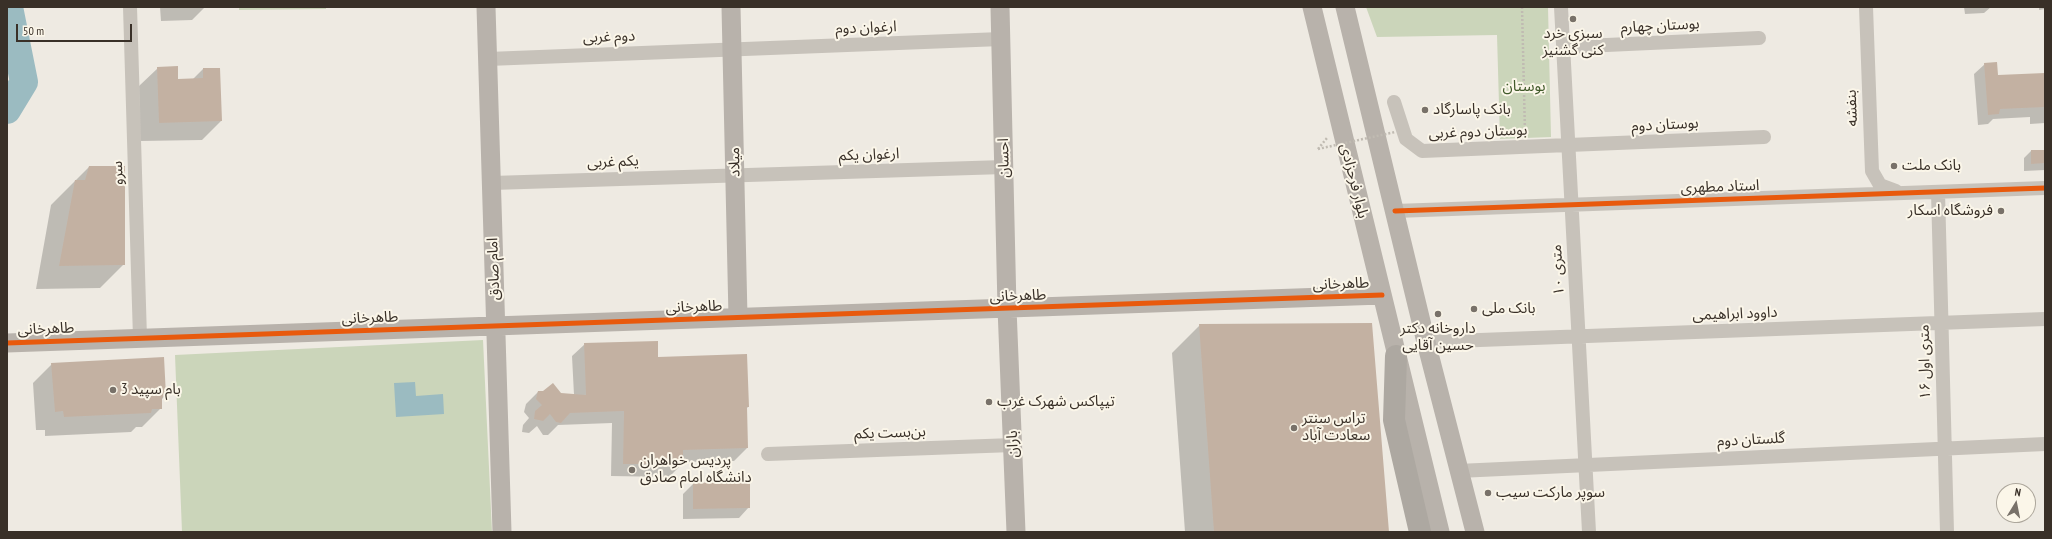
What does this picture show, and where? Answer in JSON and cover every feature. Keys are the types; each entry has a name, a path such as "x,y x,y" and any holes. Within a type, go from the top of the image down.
{"highway":[{"path":"1396,356 1394,420 1420,532"}],"street":[{"name":"سرو","path":"130,7 140,338"},
{"name":"امام صادق","path":"486,7 502,532"},
{"name":"میلاد","path":"731,7 738,318"},
{"name":"احسان","path":"1000,7 1007,308"},
{"name":"بلوار فرحزادی","path":"1312,7 1440,532"},
{"path":"1346,7 1426,342 1458,472 1475,532"},
{"name":"۱۰ متری","path":"1561,7 1589,532"},
{"name":"بنفشه","path":"1866,7 1872,171 1880,185 1900,193"},
{"name":"بوستان چهارم","path":"1563,47 1759,38"},
{"name":"ارغوان دوم","path":"732,50 1001,39"},
{"name":"دوم غربی","path":"488,59 732,50"},
{"name":"بوستان دوم غربی","path":"1394,102 1406,139 1422,151 1568,146"},
{"name":"بوستان دوم","path":"1568,146 1764,137"},
{"name":"ارغوان یکم","path":"735,176 1004,167"},
{"name":"یکم غربی","path":"492,183 735,176"},
{"name":"استاد مطهری","path":"1395,211 2045,188"},
{"name":"۱۶ متری اول","path":"1938,192 1947,532"},
{"name":"طاهرخانی","path":"7,343 1382,295"},
{"name":"باران","path":"1007,308 1016,532"},
{"name":"داوود ابراهیمی","path":"1426,342 2045,318"},
{"name":"گلستان دوم","path":"1458,472 2045,444"},
{"name":"بن‌بست یکم","path":"768,454 1013,445"}],"path":[{"path":"1522,7 1525,148"},
{"path":"1318,149 1395,132"}],"green space":[{"path":"239,7 326,7 326,9 239,10"},
{"name":"بوستان","path":"1366,7 1548,7 1551,137 1500,139 1497,35 1377,37"},
{"path":"483,340 492,532 182,532 175,355"}],"water":[{"path":"415,382 416,396 443,394 444,414 396,417 394,383"}],"building":[{"path":"1997,62 1998,75 2045,73 2045,107 2000,109 1999,114 1988,115 1984,63"},
{"path":"178,66 178,79 203,78 203,68 220,68 222,121 159,123 157,67"},
{"path":"2031,150 2045,150 2045,163 2031,164"},
{"path":"89,166 125,166 125,265 59,266 75,180 85,180"},
{"name":"تراس سنتر سعادت آباد","path":"1372,323 1389,532 1214,532 1199,324"},
{"path":"658,341 658,357 747,354 749,407 747,407 748,448 683,450 683,464 623,464 624,411 570,413 561,423 556,422 550,414 543,421 534,419 535,411 542,405 536,399 538,391 543,391 553,383 561,393 586,395 584,343"},
{"name":"بام سپید 3","path":"164,357 166,396 162,397 162,409 152,409 151,413 64,417 63,411 55,412 51,363"},
{"path":"750,481 750,508 693,509 693,483"}],"waterway":[{"path":"7,110 24,82 9,7"}],"cycle path":[{"path":"1395,211 2045,188"},
{"path":"7,343 1382,295"}],"place":[{"name":"سبزی خرد کنی گشنیز","path":"1573,19"},
{"name":"بانک پاسارگاد","path":"1425,110"},
{"name":"بانک ملت","path":"1894,166"},
{"name":"فروشگاه اسکار","path":"2001,211"},
{"name":"بانک ملی","path":"1474,309"},
{"name":"داروخانه دکتر حسین آقایی","path":"1438,314"},
{"name":"بام سپید 3","path":"113,390"},
{"name":"تیپاکس شهرک غرب","path":"989,402"},
{"name":"تراس سنتر سعادت آباد","path":"1294,428"},
{"name":"پردیس خواهران دانشگاه امام صادق","path":"632,470"},
{"name":"سوپر مارکت سیب","path":"1488,493"}]}
